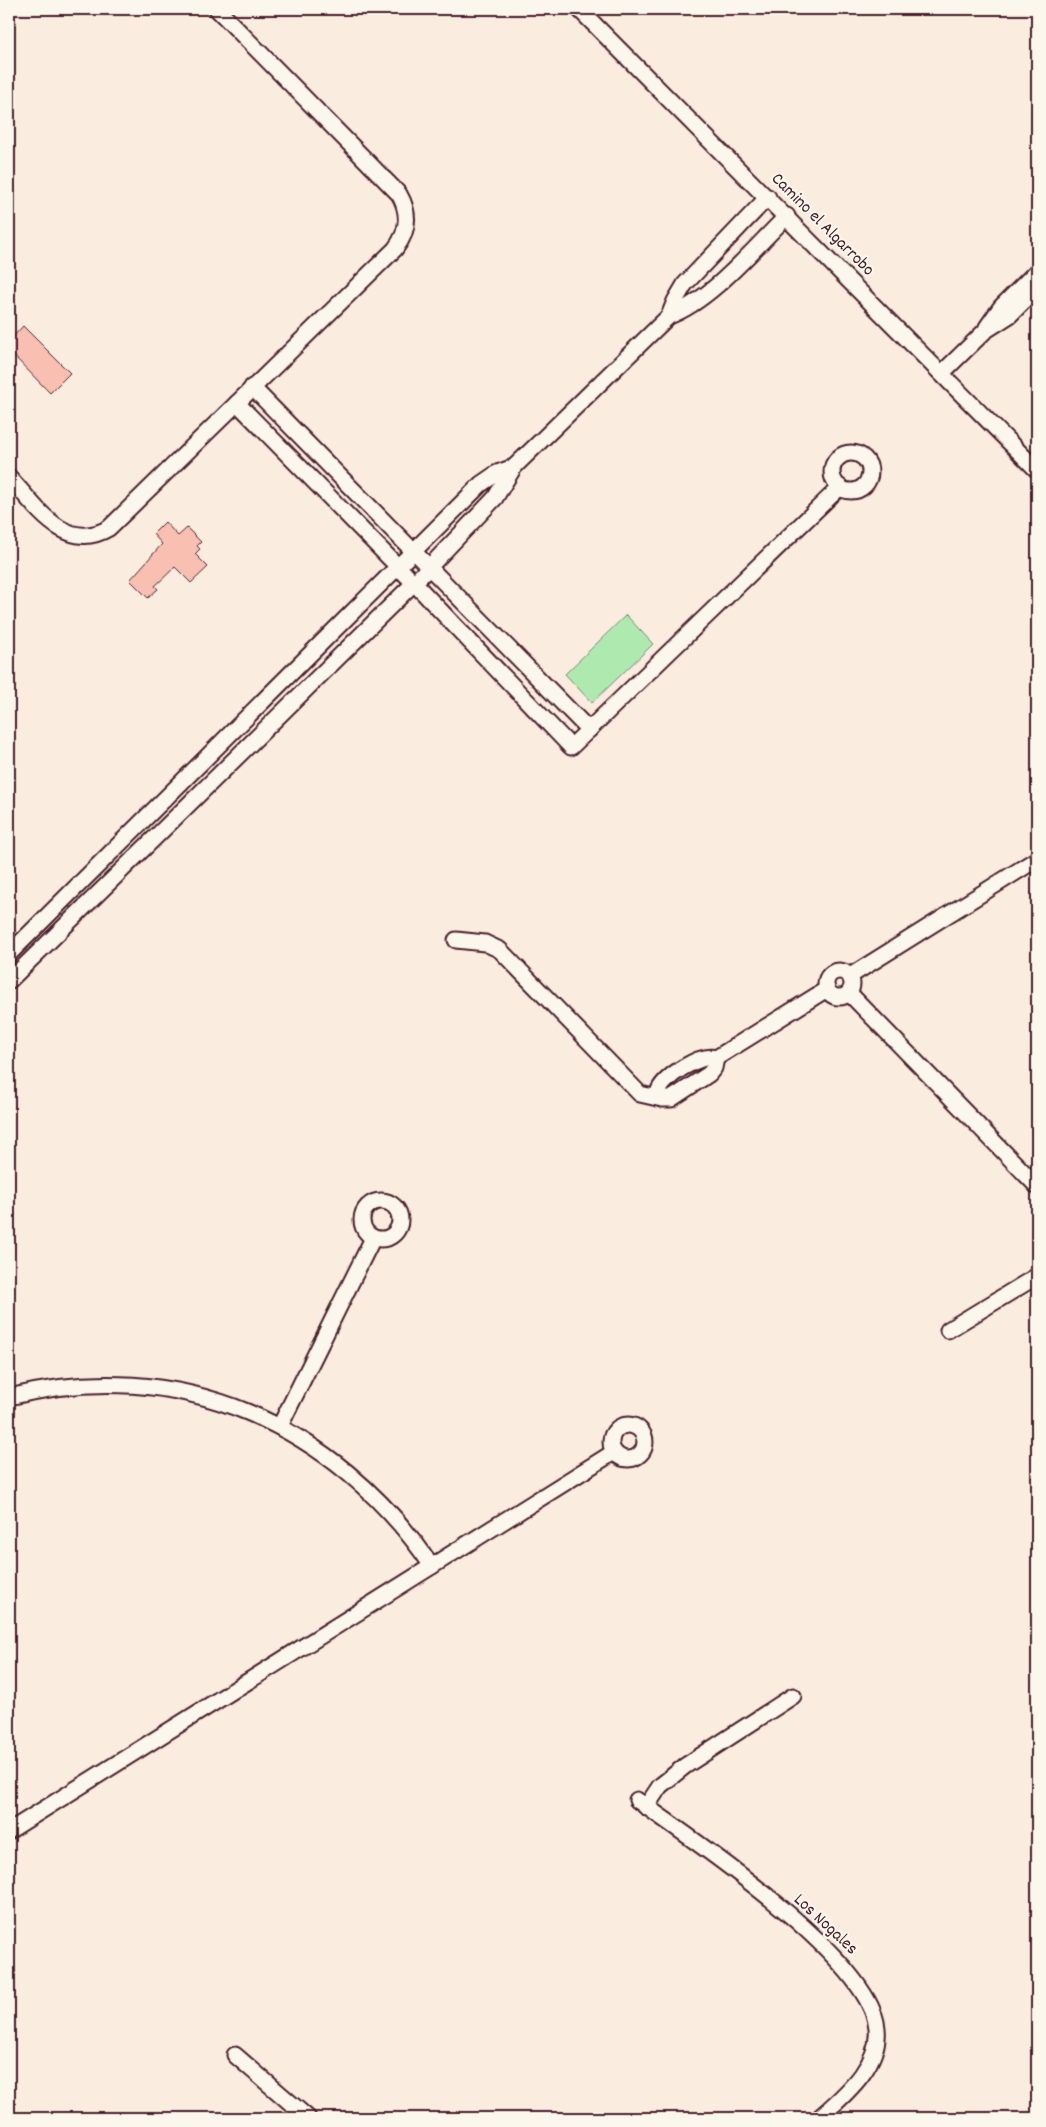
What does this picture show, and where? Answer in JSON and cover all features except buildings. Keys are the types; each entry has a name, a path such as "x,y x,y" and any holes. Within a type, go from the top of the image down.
{"street":[{"path":"9,477 60,529 83,537 101,533 109,528 395,248 406,228 407,211 399,194 217,9"},
{"name":"Camino el Algarrobo","path":"579,9 787,216 1037,470"},
{"path":"670,316 675,301 685,284 768,197"},
{"path":"9,981 430,567 501,490 514,467 670,316 685,309 708,293 787,216"},
{"path":"942,373 985,331 1001,308 1037,271"},
{"path":"985,331 1010,315 1037,288"},
{"path":"252,387 589,730"},
{"path":"236,403 414,583 571,747 840,487"},
{"path":"9,954 481,484 497,473 514,467"},
{"path":"850,976 1037,859"},
{"path":"456,940 485,943 500,950 640,1094 659,1097 659,1088 666,1080 703,1057 716,1058 827,989"},
{"path":"842,971 850,976 853,986 849,993 837,997 827,989 827,980 833,973 842,971"},
{"path":"849,993 1037,1186"},
{"path":"280,1426 373,1238"},
{"path":"948,1330 1037,1276"},
{"path":"9,1398 51,1389 79,1386 159,1389 209,1399 257,1415 280,1426 333,1460 373,1495 404,1527 432,1566"},
{"path":"9,1832 614,1452"},
{"name":"Los Nogales","path":"793,1696 679,1771 642,1804 723,1860 804,1929 844,1968 864,1996 876,2022 875,2047 868,2066 849,2090 819,2118"},
{"path":"236,2055 308,2118"}],"green space":[{"path":"626,615 653,644 592,703 565,674"}]}
